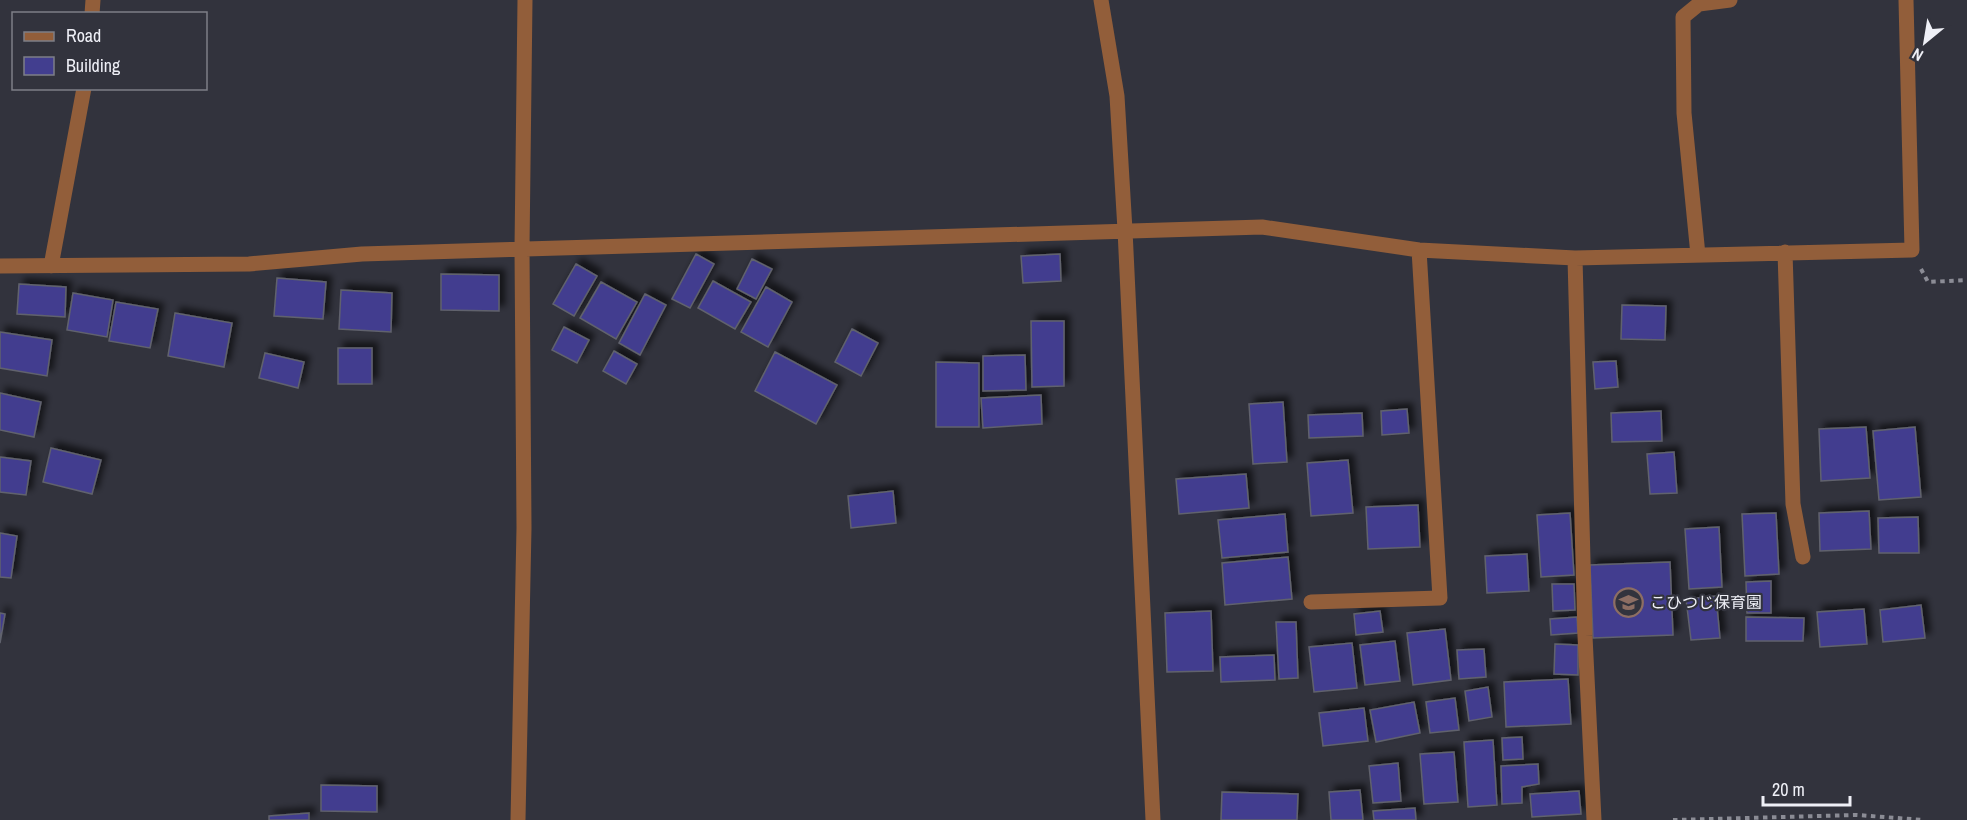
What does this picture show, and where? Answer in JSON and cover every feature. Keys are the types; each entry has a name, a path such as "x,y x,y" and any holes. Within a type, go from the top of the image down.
{"street":[{"path":"518,820 524,528 522,249 525,0"},
{"path":"1101,0 1117,96 1153,820"},
{"path":"1698,255 1684,113 1683,17 1699,4 1730,0"},
{"path":"0,266 249,264 363,254 1262,227 1419,250 1575,258 1912,250 1906,0"},
{"path":"51,266 84,90"},
{"path":"1311,602 1440,598 1419,250"},
{"path":"1785,252 1793,504 1803,557"},
{"path":"1575,258 1593,820"}],"path":[{"path":"1912,250 1928,282 1967,280"},
{"path":"1673,820 1857,815 1924,820"}],"building":[{"path":"696,254 714,264 690,308 672,299"},
{"path":"1060,254 1061,281 1023,283 1021,256"},
{"path":"752,259 772,269 756,299 737,289"},
{"path":"576,264 597,276 574,316 553,304"},
{"path":"441,274 499,275 499,311 441,310"},
{"path":"277,278 326,282 323,319 274,316"},
{"path":"713,281 751,302 735,329 698,308"},
{"path":"601,282 637,302 616,339 580,318"},
{"path":"19,284 66,287 65,317 17,314"},
{"path":"766,287 792,302 768,347 741,332"},
{"path":"341,290 392,293 391,332 339,329"},
{"path":"73,293 113,300 107,337 67,330"},
{"path":"645,294 666,305 640,355 619,343"},
{"path":"116,302 158,309 150,348 109,341"},
{"path":"1622,305 1666,306 1665,340 1621,339"},
{"path":"175,313 232,323 224,367 168,356"},
{"path":"1031,321 1064,321 1064,386 1032,387"},
{"path":"564,327 589,340 577,363 552,350"},
{"path":"852,329 878,343 861,376 835,362"},
{"path":"0,332 52,340 47,376 0,368"},
{"path":"338,348 372,348 372,384 338,384"},
{"path":"614,351 637,364 626,384 603,371"},
{"path":"775,352 837,385 816,424 755,391"},
{"path":"265,353 304,362 298,388 259,378"},
{"path":"1025,355 1026,390 983,391 983,356"},
{"path":"1616,361 1618,387 1595,389 1593,362"},
{"path":"936,362 979,363 979,427 936,427"},
{"path":"0,393 41,402 34,437 0,430"},
{"path":"1041,395 1042,424 983,428 981,398"},
{"path":"1283,402 1287,462 1253,464 1249,404"},
{"path":"1407,409 1409,433 1382,435 1381,411"},
{"path":"1661,411 1662,441 1612,442 1611,413"},
{"path":"1362,413 1363,436 1309,438 1308,415"},
{"path":"1866,427 1870,478 1821,481 1819,429"},
{"path":"1915,427 1921,497 1879,500 1873,431"},
{"path":"51,448 101,460 92,494 43,482"},
{"path":"1674,452 1677,493 1650,494 1647,454"},
{"path":"0,457 31,461 26,495 0,492"},
{"path":"1348,460 1353,513 1311,516 1307,463"},
{"path":"1246,474 1249,508 1179,514 1176,479"},
{"path":"893,491 896,523 851,528 848,496"},
{"path":"1418,505 1420,547 1368,549 1366,507"},
{"path":"1869,511 1871,549 1820,551 1819,513"},
{"path":"1570,513 1574,575 1541,577 1537,515"},
{"path":"1776,513 1779,574 1745,576 1742,514"},
{"path":"1285,514 1288,552 1222,558 1218,520"},
{"path":"1918,517 1919,553 1879,553 1878,518"},
{"path":"1719,527 1722,587 1689,589 1685,529"},
{"path":"0,533 17,536 11,578 0,577"},
{"path":"1527,554 1529,591 1487,593 1485,556"},
{"path":"1288,557 1292,599 1225,605 1222,563"},
{"path":"1670,562 1673,635 1593,638 1590,565"},
{"path":"1771,581 1771,613 1747,613 1746,582"},
{"path":"1552,584 1574,584 1575,610 1553,611"},
{"path":"1716,596 1720,638 1691,640 1686,599"},
{"path":"1921,605 1925,638 1883,642 1880,610"},
{"path":"1864,609 1867,644 1820,647 1817,612"},
{"path":"1211,611 1213,671 1167,672 1165,613"},
{"path":"1380,611 1383,632 1356,635 1354,614"},
{"path":"0,613 5,614 0,643"},
{"path":"1577,617 1578,633 1551,635 1550,619"},
{"path":"1746,617 1804,618 1803,641 1746,641"},
{"path":"1276,622 1296,622 1298,678 1279,679"},
{"path":"1445,629 1451,680 1413,685 1407,633"},
{"path":"1395,641 1400,681 1365,685 1360,645"},
{"path":"1352,643 1357,688 1314,692 1309,647"},
{"path":"1555,644 1578,645 1578,675 1554,674"},
{"path":"1484,649 1486,677 1459,679 1457,650"},
{"path":"1274,655 1275,680 1221,682 1220,657"},
{"path":"1568,679 1571,724 1506,727 1504,682"},
{"path":"1488,687 1492,717 1469,721 1465,691"},
{"path":"1455,698 1459,730 1430,733 1426,702"},
{"path":"1414,702 1420,733 1376,742 1370,710"},
{"path":"1364,708 1368,741 1323,746 1319,713"},
{"path":"1522,737 1523,759 1503,760 1502,738"},
{"path":"1493,740 1497,805 1468,807 1464,742"},
{"path":"1454,752 1458,802 1424,804 1420,754"},
{"path":"1398,763 1401,801 1373,803 1369,766"},
{"path":"1538,764 1539,784 1522,787 1522,803 1502,804 1501,766"},
{"path":"321,785 377,786 377,812 321,811"},
{"path":"1360,790 1363,820 1331,820 1329,792"},
{"path":"1579,791 1581,814 1532,817 1530,794"},
{"path":"1222,792 1298,794 1297,820 1221,820"},
{"path":"1415,808 1416,820 1374,820 1373,811"},
{"path":"309,813 309,820 269,820 269,816"}],"place":[{"name":"こひつじ保育園","path":"1629,602"}]}
